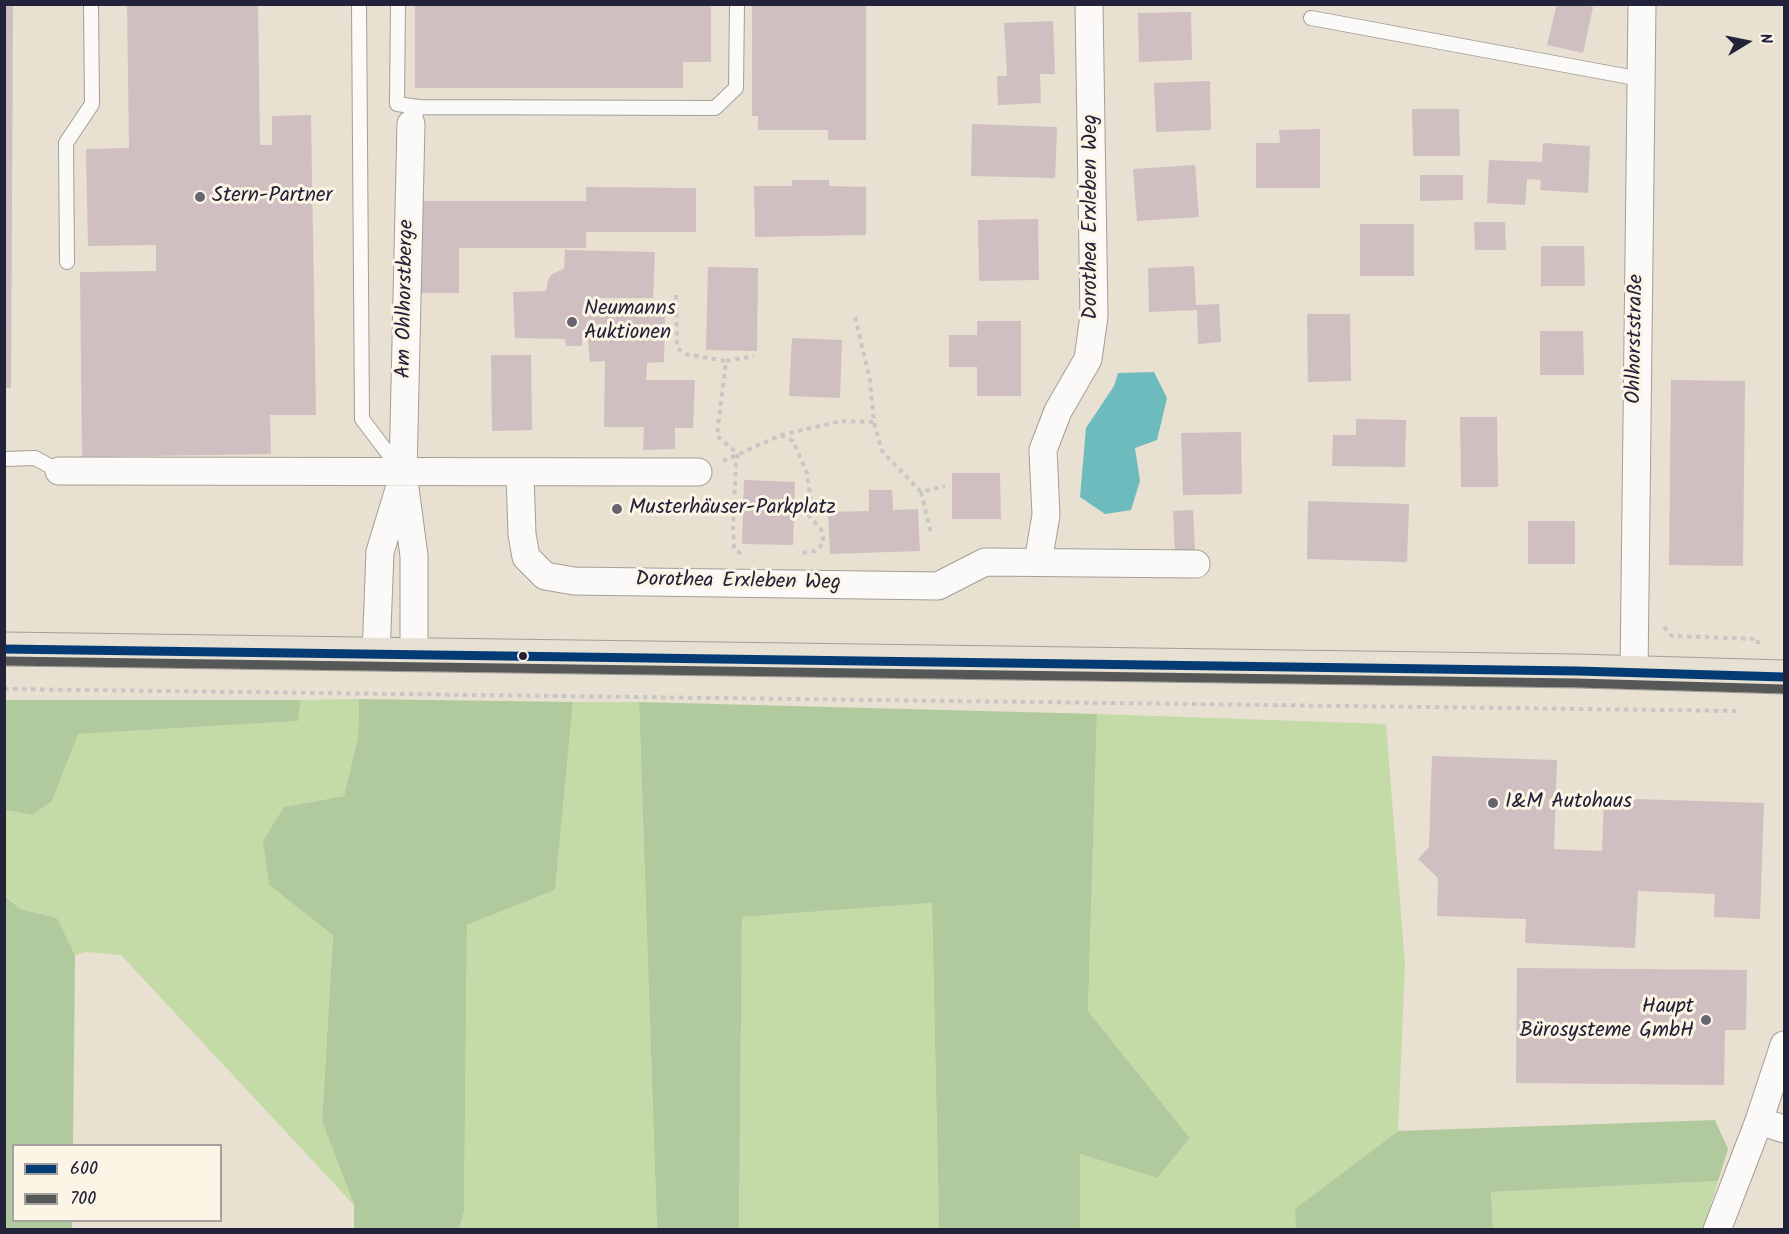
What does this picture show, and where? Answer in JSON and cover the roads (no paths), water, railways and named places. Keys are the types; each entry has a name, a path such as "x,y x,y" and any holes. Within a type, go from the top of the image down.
{"main road":[{"path":"4,649 1785,677"}],"street":[{"name":"Dorothea Erxleben Weg","path":"1038,562 1046,515 1043,450 1058,411 1088,359 1095,316 1089,4"},
{"name":"Ohlhorststraße","path":"1634,673 1642,4"},
{"name":"Am Ohlhorstberge","path":"414,656 414,556 403,473 415,116"},
{"path":"59,471 698,472"},
{"name":"Am Ohlhorstberge","path":"376,655 380,552 403,473"},
{"name":"Dorothea Erxleben Weg","path":"520,473 522,534 526,557 545,576 574,580 939,586 985,562 1196,564"},
{"path":"1717,1230 1759,1121 1785,1045"},
{"path":"1759,1121 1785,1129"}],"lane":[{"path":"67,262 66,143 92,104 91,4"},
{"path":"359,4 362,419 403,473"},
{"path":"398,4 397,104 415,116 715,108 736,88 737,4"},
{"path":"1311,18 1641,79"},
{"path":"4,459 35,458 59,471"}],"water":[{"path":"1154,372 1167,398 1157,440 1135,448 1140,481 1131,510 1105,514 1080,497 1086,428 1114,386 1118,373"}],"place":[{"name":"Stern-Partner","path":"200,197"},
{"name":"Neumanns Auktionen","path":"572,322"},
{"name":"Musterhäuser-Parkplatz","path":"617,509"},
{"name":"I&M Autohaus","path":"1493,803"},
{"name":"Haupt Bürosysteme GmbH","path":"1706,1020"}]}
